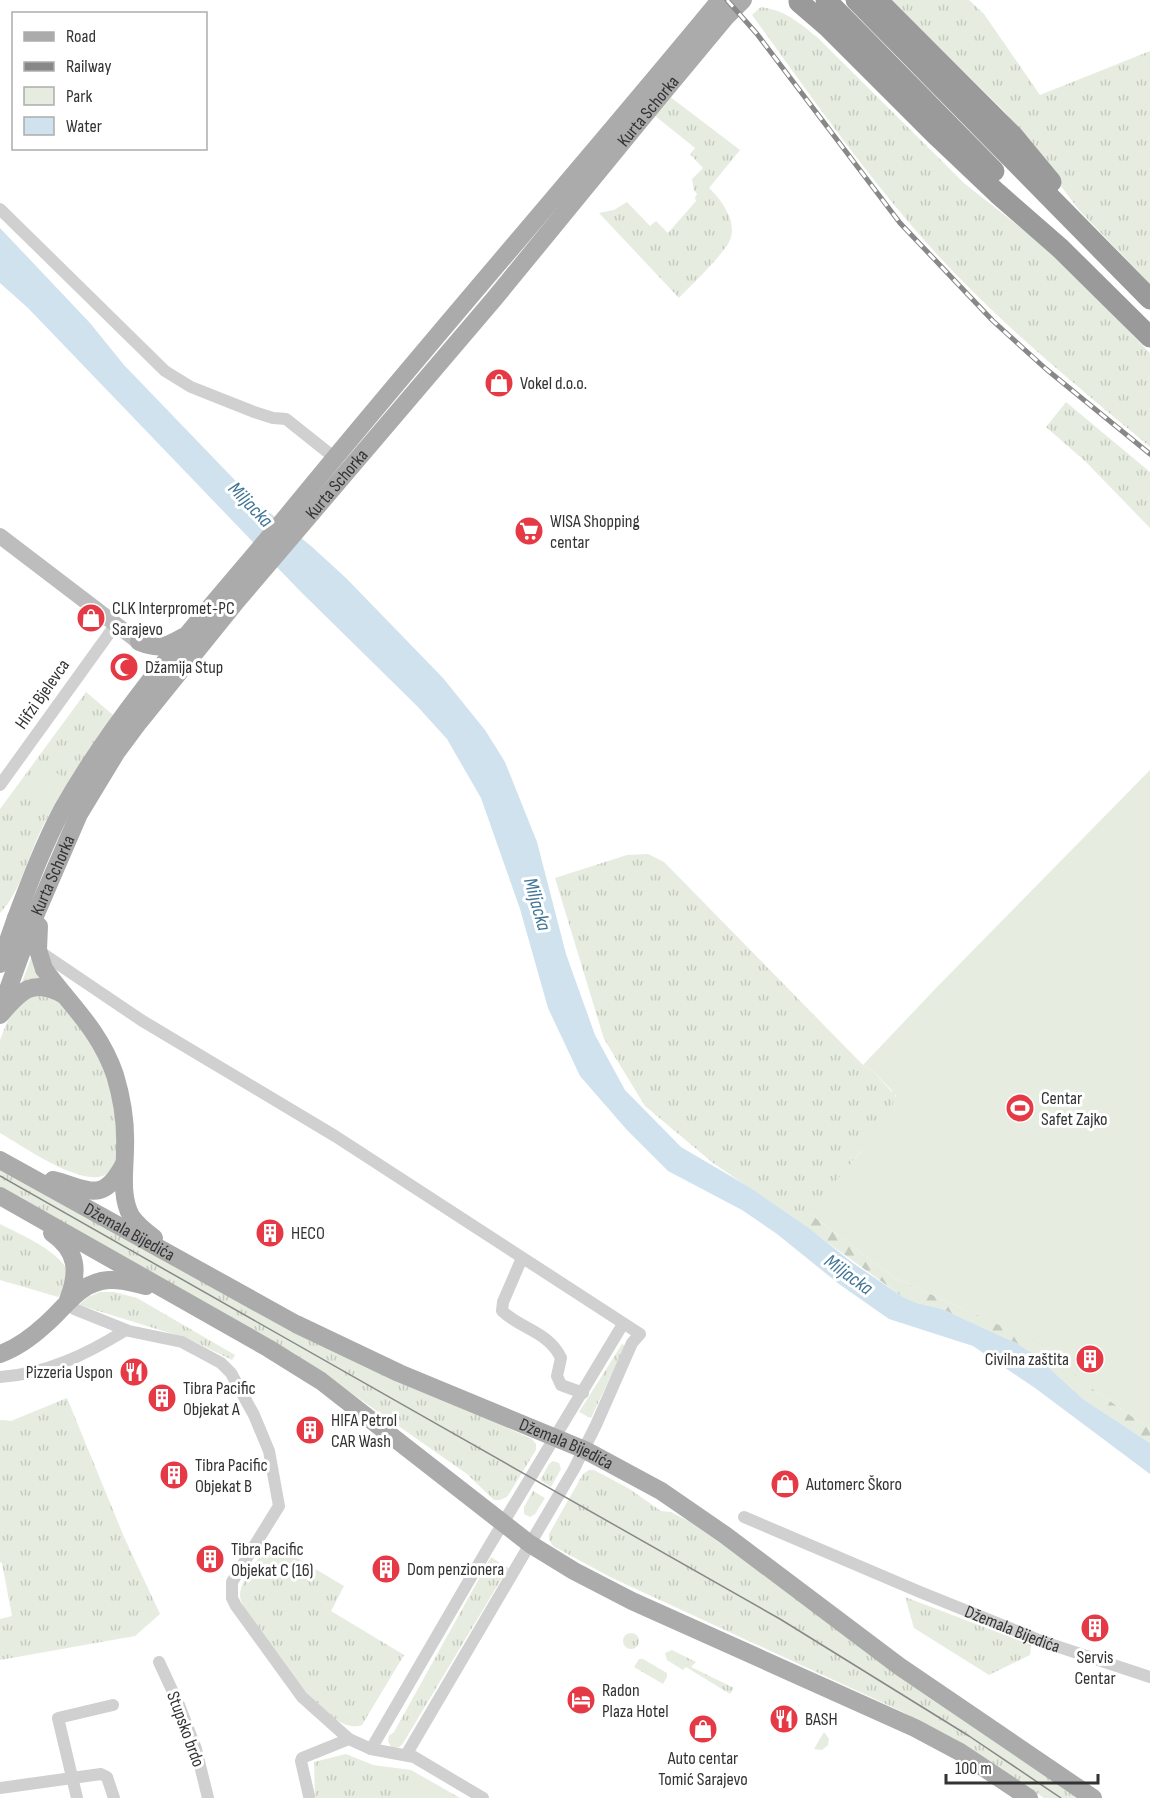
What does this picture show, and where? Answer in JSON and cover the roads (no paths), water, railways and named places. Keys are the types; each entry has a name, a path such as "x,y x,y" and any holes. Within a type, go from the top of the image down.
{"highway":[{"path":"826,0 1150,299"},
{"path":"856,0 1150,328"},
{"path":"877,0 1013,136 1073,208 1150,288"},
{"path":"800,1 924,123 997,193 1061,249 1150,337"}],"main road":[{"name":"Kurta Schorka","path":"300,513 335,458 720,0"},
{"name":"Kurta Schorka","path":"0,1013 25,895 62,810 97,755 145,688 188,634 262,558 487,307 710,36 743,0"},
{"path":"0,536 139,642 155,648 168,645 188,634"},
{"name":"Kurta Schorka","path":"0,964 18,925 79,814 116,753 222,619 262,558"},
{"path":"139,642 151,667 145,688"},
{"path":"18,925 38,950 44,969 77,1007 97,1036 119,1092 125,1128 125,1193 131,1215 137,1224 158,1241 170,1255"},
{"path":"0,1013 30,988 49,987 66,996"},
{"name":"Džemala Bijedića","path":"0,1160 296,1324 365,1358 585,1450 661,1491 690,1509 899,1666 1093,1798"},
{"path":"37,1181 54,1180 93,1192 100,1190 113,1180 124,1164"},
{"path":"5,1199 63,1241 71,1252 75,1275 71,1305"},
{"name":"Džemala Bijedića","path":"5,1199 321,1381 530,1544 573,1571 632,1601 932,1736 1029,1798"},
{"path":"0,1354 20,1344 71,1305 91,1284 110,1280 162,1288"}],"street":[{"path":"0,209 171,375 191,387 254,412 273,418 286,419 335,458"},
{"name":"Hifzi Bjelevca","path":"0,785 116,624"},
{"path":"18,925 141,1020 335,1136 640,1334 632,1343 585,1450 406,1755"},
{"path":"522,1258 503,1302 502,1311 554,1345 561,1358 557,1376 561,1385 583,1393"},
{"path":"71,1305 126,1330 182,1342 221,1363 231,1373 240,1386 261,1431 268,1452 279,1506 232,1582 232,1598 302,1697 349,1739 371,1749 414,1757 483,1798"},
{"path":"371,1749 623,1324"},
{"path":"0,1377 47,1369 102,1346 126,1330"},
{"name":"Džemala Bijedića","path":"744,1517 920,1593 1044,1642 1150,1677"},
{"name":"Stupsko brdo","path":"159,1662 196,1749 208,1798"},
{"path":"77,1798 58,1718 113,1705"},
{"path":"309,1796 302,1758 349,1739"},
{"path":"0,1788 100,1774 107,1777 114,1798"}],"water":[{"name":"Miljacka","path":"0,228 90,323 124,365 255,501 311,546 346,578 443,678 485,730 505,762 537,842 566,954 595,1035 625,1090 681,1147 749,1187 903,1297 942,1309 1016,1343 1035,1355 1083,1399 1150,1443 1150,1474 1035,1388 973,1346 889,1319 742,1210 668,1171 627,1130 580,1076 548,1008 520,909 481,798 447,739 417,706 300,591 28,308 0,283"}],"tram line":[{"path":"0,1176 780,1619 969,1736 1061,1798"}],"railway":[{"path":"727,0 757,34 900,223 993,321 1046,369 1150,454"}],"place":[{"name":"Vokel d.o.o.","path":"499,383"},
{"name":"WISA Shopping centar","path":"529,531"},
{"name":"CLK Interpromet-PC Sarajevo","path":"91,618"},
{"name":"Džamija Stup","path":"124,667"},
{"name":"Centar Safet Zajko","path":"1020,1108"},
{"name":"HECO","path":"270,1233"},
{"name":"Civilna zaštita","path":"1090,1359"},
{"name":"Pizzeria Uspon","path":"134,1372"},
{"name":"Tibra Pacific Objekat A","path":"162,1398"},
{"name":"HIFA Petrol CAR Wash","path":"310,1430"},
{"name":"Tibra Pacific Objekat B","path":"174,1475"},
{"name":"Automerc Škoro","path":"785,1484"},
{"name":"Tibra Pacific Objekat C (16)","path":"210,1559"},
{"name":"Dom penzionera","path":"386,1569"},
{"name":"Servis Centar","path":"1095,1628"},
{"name":"Radon Plaza Hotel","path":"581,1700"},
{"name":"BASH","path":"784,1719"},
{"name":"Auto centar Tomić Sarajevo","path":"703,1729"}]}
